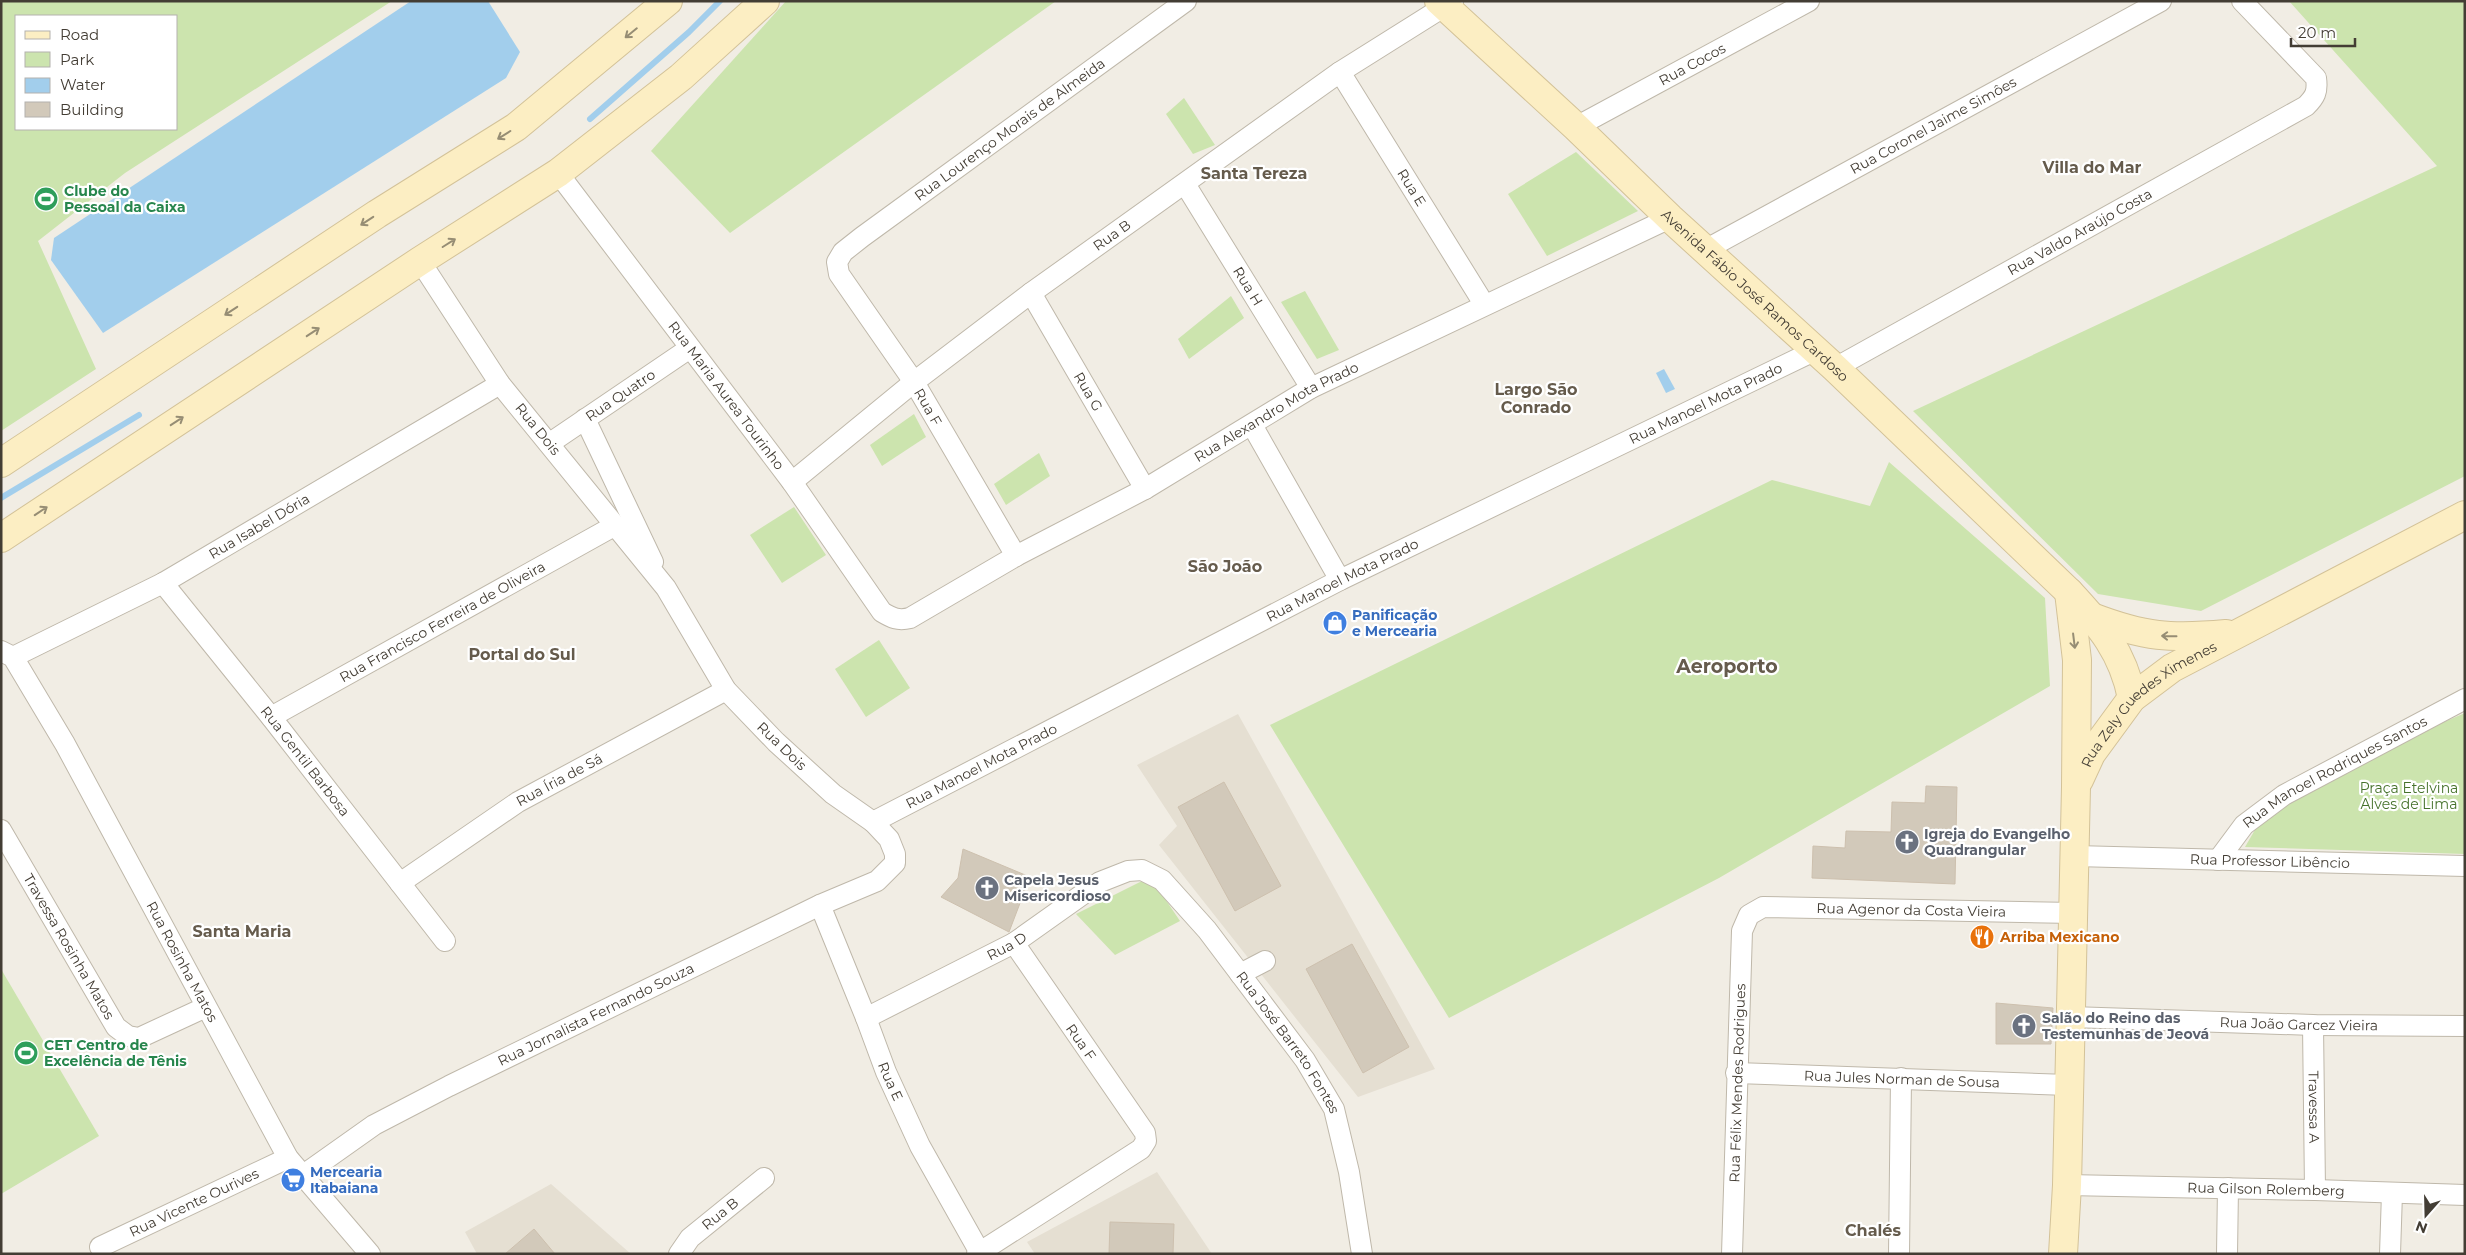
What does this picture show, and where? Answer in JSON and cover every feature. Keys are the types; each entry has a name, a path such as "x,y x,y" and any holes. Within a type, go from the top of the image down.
{"street":[{"path":"1,463 377,214 516,127 668,1"},
{"path":"1,538 420,261 558,173 681,77 765,1"},
{"name":"Rua Lourenço Morais de Almeida","path":"837,262 843,252 862,237 1186,1"},
{"name":"Rua Cocos","path":"1576,127 1808,1"},
{"name":"Rua Coronel Jaime Simôes","path":"1705,250 2161,1"},
{"name":"Rua Valdo Araújo Costa","path":"1835,368 2306,106 2314,98 2318,89 2316,78 2242,1"},
{"name":"Avenida Fábio José Ramos Cardoso","path":"1446,3 1670,218 1816,350 2069,592 2092,617 2120,658 2128,675 2132,698"},
{"name":"Rua B","path":"792,482 914,382 1031,293 1340,72 1446,3"},
{"name":"Rua E","path":"1340,72 1484,304"},
{"name":"Rua Maria Aurea Tourinho","path":"558,173 792,482 882,612 892,619"},
{"name":"Rua H","path":"1185,184 1311,388"},
{"name":"Rua Alexandro Mota Prado","path":"892,619 910,618 1016,556 1145,490 1311,388 1484,304 1670,218"},
{"name":"Rua Dois","path":"420,261 500,384 550,443 614,526 666,588"},
{"name":"Rua F","path":"837,262 838,274 914,382 1016,556"},
{"name":"Rua G","path":"1031,293 1145,490"},
{"name":"Rua Quatro","path":"550,443 690,348"},
{"name":"Rua Manoel Mota Prado","path":"873,822 1340,580 1816,350"},
{"name":"Rua Isabel Dória","path":"7,654 163,583 500,384"},
{"name":"Rua Dois","path":"585,419 666,588 726,690 776,742 833,794 873,822 889,839 895,854 895,863"},
{"path":"1252,425 1340,580"},
{"name":"Rua Zely Guedes Ximenes","path":"2076,787 2091,754 2132,698 2172,668 2235,633 2465,515"},
{"name":"Rua Francisco Ferreira de Oliveira","path":"271,717 614,526"},
{"name":"Rua Gentil Barbosa","path":"163,583 271,717 445,941"},
{"path":"2063,1254 2067,1185 2076,787 2077,660 2069,592"},
{"path":"2092,617 2124,630 2156,636 2192,637 2235,633"},
{"name":"Rua Rosinha Matos","path":"7,654 65,744 288,1158 370,1254"},
{"name":"Rua Íria de Sá","path":"400,883 518,802 726,690"},
{"name":"Rua Manoel Rodriques Santos","path":"2218,860 2244,825 2284,795 2465,699"},
{"name":"Travessa Rosinha Matos","path":"1,830 116,1027 128,1036 140,1038 206,1006"},
{"name":"Rua Professor Libêncio","path":"2075,856 2465,866"},
{"name":"Rua Jornalista Fernando Souza","path":"302,1176 374,1125 820,905 877,881 895,863"},
{"name":"Rua D","path":"866,1018 1014,943 1100,882 1128,871 1142,870"},
{"name":"Rua José Barreto Fontes","path":"1142,870 1162,880 1207,930 1305,1060 1334,1109 1349,1172 1362,1254"},
{"name":"Rua E","path":"820,905 886,1072 920,1146 978,1252"},
{"name":"Rua Agenor da Costa Vieira","path":"1749,915 1763,907 2074,913"},
{"name":"Rua Félix Mendes Rodrigues","path":"1732,1254 1736,1072 1742,931 1749,915"},
{"name":"Rua F","path":"978,1252 1142,1149 1146,1140 1145,1133 1014,943"},
{"path":"1240,974 1265,961"},
{"name":"Rua João Garcez Vieira","path":"2071,1017 2313,1025 2465,1026"},
{"name":"Travessa A","path":"2313,1025 2315,1190"},
{"name":"Rua Jules Norman de Sousa","path":"1736,1072 2068,1085"},
{"path":"1899,1254 1901,1078"},
{"name":"Rua Vicente Ourives","path":"100,1247 288,1158"},
{"name":"Rua B","path":"679,1254 690,1238 764,1178"},
{"name":"Rua Gilson Rolemberg","path":"2067,1185 2465,1195"},
{"path":"2227,1254 2228,1188"},
{"path":"2390,1254 2392,1193"}],"shaded area":[{"path":"1238,714 1435,1069 1358,1097 1159,845 1177,826 1137,765"},
{"path":"1157,1172 1212,1254 1035,1254 1027,1242"},
{"path":"551,1184 631,1254 477,1254 465,1232"}],"green space":[{"name":"Clube do Pessoal da Caixa","path":"1,1 392,1 125,173 38,241 96,369 1,431"},
{"path":"786,1 1056,1 730,233 651,151"},
{"path":"2289,1 2465,1 2465,476 2201,611 2098,594 1913,411 2437,166"},
{"path":"1184,98 1215,145 1193,154 1166,114"},
{"path":"1576,152 1638,211 1547,256 1508,194"},
{"path":"1305,291 1339,350 1317,359 1281,302"},
{"path":"1231,296 1244,318 1189,359 1178,339"},
{"path":"914,414 926,437 882,466 870,445"},
{"path":"1039,453 1050,476 1006,505 994,484"},
{"path":"1889,462 2045,598 2050,686 1719,878 1449,1018 1270,725 1772,480 1870,506"},
{"path":"794,507 826,555 782,583 750,535"},
{"path":"879,640 910,688 866,717 835,669"},
{"name":"Praça Etelvina Alves de Lima","path":"2465,713 2465,854 2245,847 2263,816 2332,770"},
{"path":"1142,881 1155,884 1180,921 1115,955 1076,914"},
{"name":"CET Centro de Excelência de Tênis","path":"1,969 99,1136 1,1194"}],"water":[{"path":"411,1 488,1 520,52 506,78 103,333 51,260 54,238"},
{"path":"1664,369 1675,389 1666,393 1656,373"}],"building":[{"path":"1224,782 1281,886 1235,911 1178,807"},
{"path":"1926,786 1957,787 1955,884 1812,878 1813,846 1845,848 1846,831 1891,832 1892,802 1925,803"},
{"name":"Capela Jesus Misericordioso","path":"963,849 1030,877 1009,932 941,897 958,878"},
{"path":"1352,944 1409,1047 1363,1073 1306,969"},
{"name":"Salão do Reino das Testemunhas de Jeová","path":"1996,1003 2053,1008 2051,1044 1996,1044"},
{"path":"1110,1222 1174,1224 1173,1254 1109,1254"},
{"path":"534,1229 555,1254 505,1254"}],"waterway":[{"path":"590,119 689,32 720,1"},
{"path":"1,498 139,415"}],"place":[{"name":"Clube do Pessoal da Caixa","path":"46,199"},
{"name":"Panificação e Mercearia","path":"1335,623"},
{"name":"Igreja do Evangelho Quadrangular","path":"1907,842"},
{"name":"Capela Jesus Misericordioso","path":"987,888"},
{"name":"Arriba Mexicano","path":"1982,937"},
{"name":"Salão do Reino das Testemunhas de Jeová","path":"2024,1026"},
{"name":"CET Centro de Excelência de Tênis","path":"26,1053"},
{"name":"Mercearia Itabaiana","path":"293,1180"}],"district":[{"name":"Villa do Mar","path":"2092,167"},
{"name":"Santa Tereza","path":"1254,173"},
{"name":"Largo São Conrado","path":"1536,398"},
{"name":"São João","path":"1225,566"},
{"name":"Portal do Sul","path":"522,654"},
{"name":"Aeroporto","path":"1727,666"},
{"name":"Santa Maria","path":"242,931"},
{"name":"Chalés","path":"1873,1230"}]}
